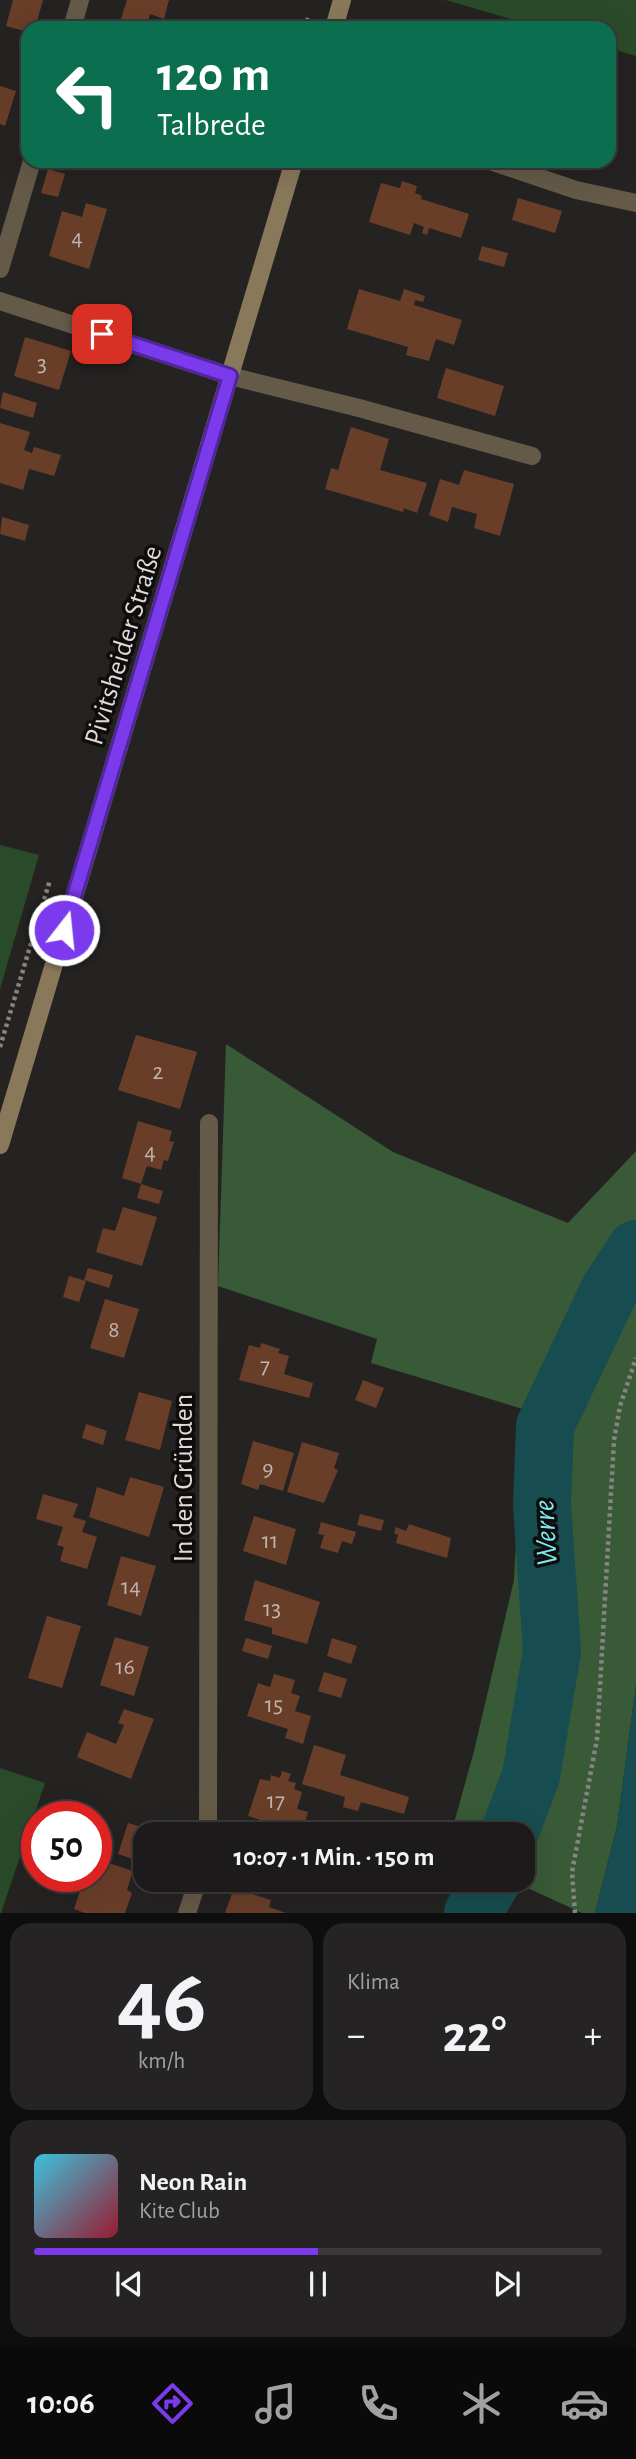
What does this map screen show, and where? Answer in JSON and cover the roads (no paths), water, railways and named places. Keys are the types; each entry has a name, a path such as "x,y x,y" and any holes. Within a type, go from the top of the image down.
{"main road":[{"path":"336,21 342,0"},
{"name":"Pivitsheider Straße","path":"0,1145 292,168"}],"street":[{"path":"74,21 80,0"},
{"path":"0,269 30,168"},
{"path":"511,168 576,190 636,203"},
{"path":"0,301 230,376 532,456"},
{"name":"In den Gründen","path":"208,1822 209,1123"},
{"path":"187,1913 194,1892"}],"water":[{"path":"636,1685 636,1913 595,1913 617,1826"}],"waterway":[{"name":"Werre","path":"514,1822 531,1776 552,1651 542,1505 545,1426 609,1291 636,1249"},
{"name":"Werre","path":"473,1913 485,1892"}]}
